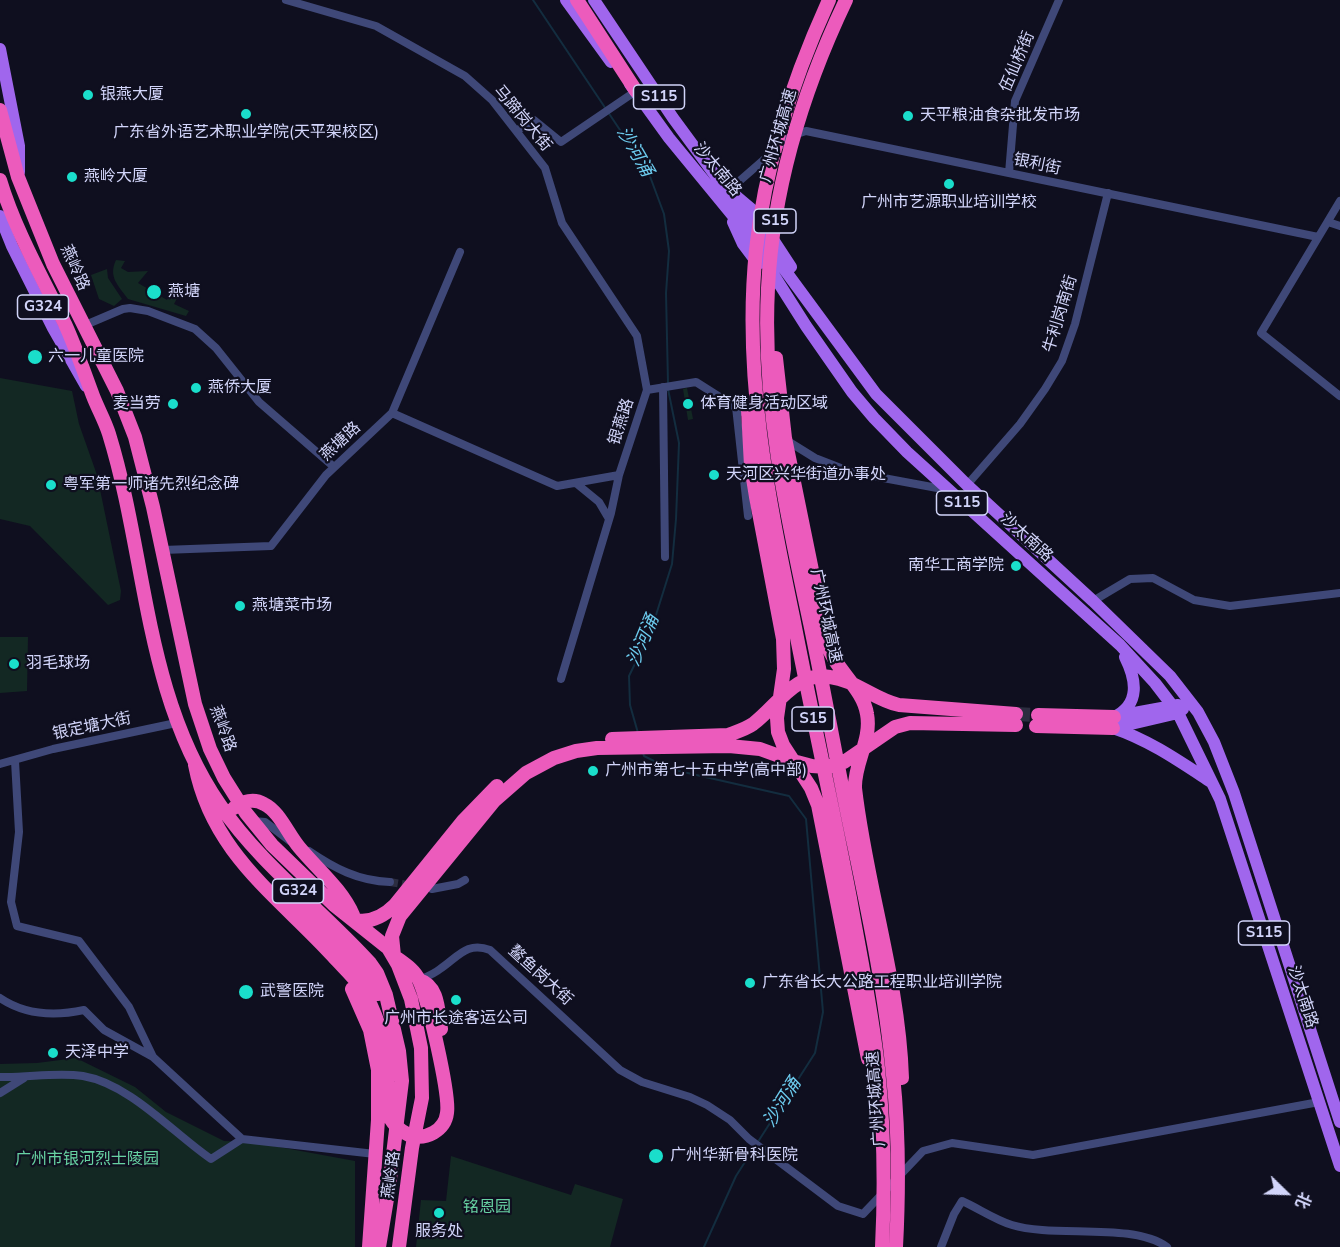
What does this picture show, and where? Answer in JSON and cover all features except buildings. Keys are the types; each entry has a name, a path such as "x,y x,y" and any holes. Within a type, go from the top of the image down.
{"highway":[{"path":"577,0 636,91"},
{"name":"广州环城高速","path":"830,0 800,70 777,141 764,196 754,276 753,370 762,453 775,533 866,985 880,1092 882,1247"},
{"name":"广州环城高速","path":"846,0 819,62 800,116 780,191 771,251 767,301 767,361 771,417 791,534 881,981 893,1074 897,1137 896,1247"},
{"name":"燕岭路","path":"0,110 18,177 53,264 128,418 145,474 163,550 195,704 204,733 224,778 253,822 295,868 334,905 377,937 394,956 415,1012 421,1048 422,1098 412,1148 399,1247"},
{"path":"0,180 12,214 77,350 93,395"},
{"path":"392,1020 366,974 231,841 227,827 230,814 238,805 258,801 265,804 346,902 355,920 366,921 390,910 454,841 508,788 531,769 559,756 580,750 603,748 729,746 760,749 793,761 827,767 859,755 895,727 910,723 1016,719 906,706 883,701 857,691 840,675 830,653 822,622 782,415 770,297 771,251"},
{"path":"754,276 748,379 751,466 783,639 784,669 778,727 783,745 814,793 821,814 862,1021 881,1159 883,1192"},
{"name":"燕岭路","path":"93,395 108,433 119,474 163,681 176,723 195,765 220,806 250,843 370,963 382,984 399,1051 401,1097 390,1187 379,1247"},
{"path":"753,724 774,696 784,669"},
{"path":"195,765 203,799 229,848 355,979 363,991 373,1010 384,1044 387,1107 391,1119 397,1128 417,1137 429,1135 438,1130 445,1121 448,1104 424,994 413,970 394,956 392,936 400,916 478,804 509,776 533,760 563,747 586,741 728,735 753,724 779,704 793,687 811,677 840,675 883,701"},
{"path":"857,691 867,713 868,726 859,755 855,781 857,802 892,989 901,1053 902,1110 898,1200"},
{"path":"1037,720 1114,723"},
{"path":"783,745 796,759 812,766"},
{"path":"760,749 791,766 808,783"},
{"path":"335,958 355,993 370,1030 376,1055 379,1085 369,1247"},
{"path":"412,1148 432,1126 438,1115 447,1077 434,991 427,982 419,980"}],"main road":[{"name":"沙太南路","path":"566,0 669,138 728,210 744,244 780,294 796,310 824,353 863,405 896,442 1120,645 1175,710 1220,799 1340,1166"},
{"name":"沙太南路","path":"599,0 657,94 728,191 755,212 794,271 804,295 876,394 967,485 1161,667 1191,702 1214,742 1234,793 1340,1122"},
{"name":"燕岭路","path":"0,49 19,146 18,177"},
{"name":"燕岭路","path":"0,216 12,246 53,328 78,374 93,395"},
{"path":"1114,723 1130,704 1135,684 1120,645"},
{"path":"1150,678 1161,667"},
{"path":"1114,723 1175,710 1191,702"},
{"path":"1114,723 1212,782"}],"street":[{"name":"马蹄岗大街","path":"286,0 376,26 465,76 492,100 545,168 561,223 637,336 647,390"},
{"name":"伍仙桥街","path":"1009,173 1015,101 1059,0"},
{"path":"516,131 534,120 561,142 636,91"},
{"name":"银利街","path":"728,191 791,136 806,130 1318,237"},
{"name":"牛利岗南街","path":"967,485 1020,424 1062,361 1075,324 1108,193"},
{"path":"1340,201 1261,333 1340,396"},
{"path":"1328,222 1340,226"},
{"name":"燕塘路","path":"163,550 271,546 326,475 392,413 460,252"},
{"path":"83,326 130,308 148,311 195,329 216,348 259,402 334,467"},
{"name":"银燕路","path":"561,679 609,519 619,475 647,390 696,382 800,449 831,465 851,472 949,491"},
{"path":"663,387 665,557"},
{"path":"736,407 748,516"},
{"path":"392,413 557,486 619,475"},
{"path":"577,484 598,502 609,519"},
{"path":"1093,601 1130,579 1153,578 1194,600 1230,606 1340,593"},
{"name":"银定塘大街","path":"0,764 53,749 176,723"},
{"path":"15,761 20,832 10,902 17,926 79,941 129,1006 153,1057"},
{"path":"253,822 266,822 287,840 305,848 335,868 351,875 390,882"},
{"path":"432,889 458,884 465,880"},
{"name":"鳌鱼岗大街","path":"419,980 435,973 466,950 476,946 490,950 565,1017 611,1063 632,1077 707,1105 730,1120 749,1139 838,1206 863,1214 923,1151 952,1143 1033,1155 1319,1102"},
{"path":"0,998 39,1013 63,1015 84,1010 104,1030 153,1057 242,1139 375,1154"},
{"path":"0,1077 25,1077 52,1073 84,1076 100,1081 126,1094 211,1159 242,1139"},
{"path":"0,1093 25,1077"},
{"path":"940,1247 962,1200 1012,1225 1070,1232 1137,1236 1162,1243 1167,1247"}],"green space":[{"path":"116,260 125,261 121,268 128,272 148,271 138,283 167,300 178,281 184,285 174,304 189,311 186,316 128,299 114,276"},
{"path":"107,269 108,278 122,299 114,306 99,299 91,275"},
{"path":"0,378 72,391 79,424 97,475 121,591 120,600 108,605 30,526 0,519"},
{"name":"体育健身活动区域","path":"687,388 693,419 688,420 683,389"},
{"name":"羽毛球场","path":"0,637 28,637 27,691 0,693"},
{"name":"广州市银河烈士陵园","path":"76,1058 135,1087 166,1112 224,1141 252,1142 355,1161 355,1247 0,1247 0,1064 37,1063"},
{"name":"铭恩园","path":"451,1156 571,1195 575,1184 623,1199 610,1247 416,1247 421,1200 446,1201"}],"waterway":[{"name":"沙河涌","path":"533,0 622,133 645,163 664,214 669,251 666,293 668,383"},
{"name":"沙河涌","path":"638,733 630,705 629,676 651,631 672,564 676,519 679,443 668,389"},
{"name":"沙河涌","path":"643,753 644,756 670,769 789,796 806,819 823,1012 815,1053 736,1176 704,1247"}],"tunnel":[{"path":"1016,714 1038,715"},
{"path":"390,882 413,886"}],"place":[{"name":"银燕大厦","path":"88,95"},
{"name":"广东省外语艺术职业学院(天平架校区)","path":"246,114"},
{"name":"天平粮油食杂批发市场","path":"908,116"},
{"name":"燕岭大厦","path":"72,177"},
{"name":"广州市艺源职业培训学校","path":"949,184"},
{"name":"燕塘","path":"154,292"},
{"name":"六一儿童医院","path":"35,357"},
{"name":"燕侨大厦","path":"196,388"},
{"name":"麦当劳","path":"173,404"},
{"name":"体育健身活动区域","path":"688,404"},
{"name":"天河区兴华街道办事处","path":"714,475"},
{"name":"粤军第一师诸先烈纪念碑","path":"51,485"},
{"name":"南华工商学院","path":"1016,566"},
{"name":"燕塘菜市场","path":"240,606"},
{"name":"羽毛球场","path":"14,664"},
{"name":"广州市第七十五中学(高中部)","path":"593,771"},
{"name":"广东省长大公路工程职业培训学院","path":"750,983"},
{"name":"武警医院","path":"246,992"},
{"name":"广州市长途客运公司","path":"456,1000"},
{"name":"天泽中学","path":"53,1053"},
{"name":"广州华新骨科医院","path":"656,1156"},
{"name":"服务处","path":"439,1213"}]}
